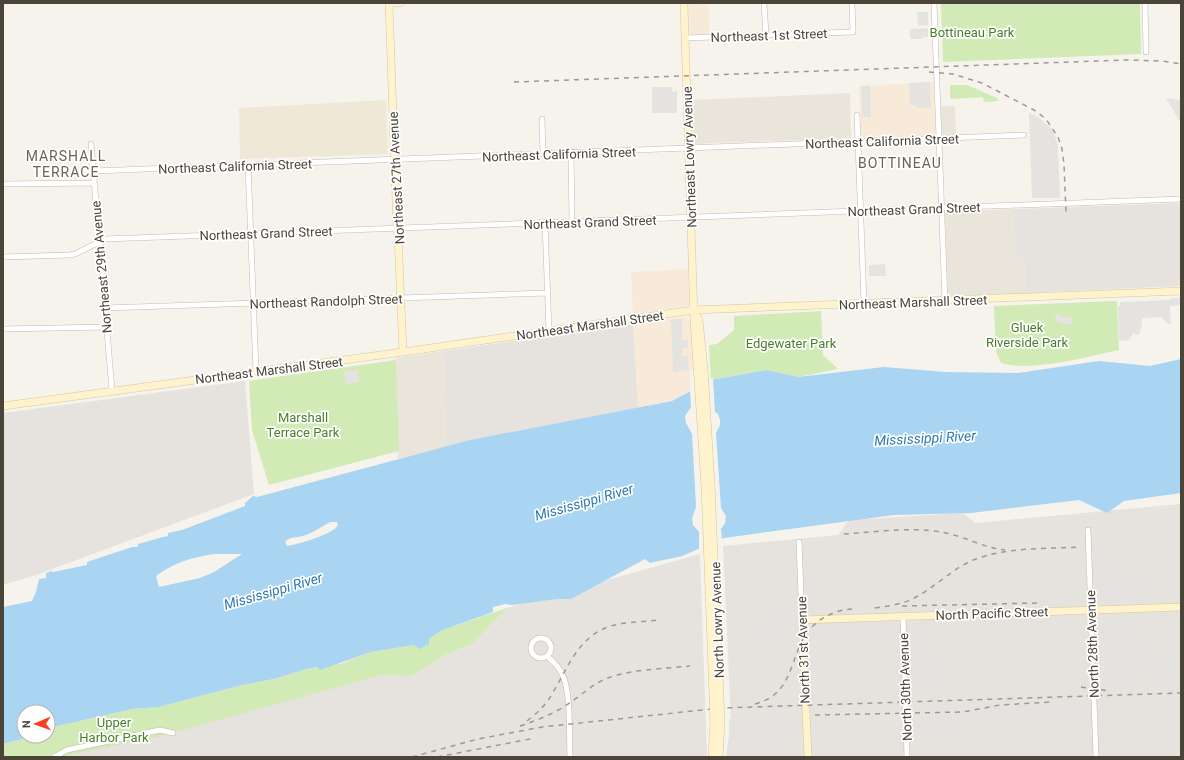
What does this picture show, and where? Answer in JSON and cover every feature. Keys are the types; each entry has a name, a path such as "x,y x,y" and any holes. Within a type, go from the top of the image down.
{"street":[{"path":"389,3 400,3"},
{"name":"Northeast 27th Avenue","path":"389,3 403,352"},
{"name":"Northeast Lowry Avenue","path":"684,3 694,310 700,369 708,485"},
{"path":"764,3 766,36"},
{"name":"Northeast 1st Street","path":"685,38 853,32 852,3"},
{"path":"934,3 945,301"},
{"path":"1145,3 1146,52"},
{"path":"857,115 864,303"},
{"path":"542,119 543,154"},
{"name":"Northeast California Street","path":"93,171 1024,135"},
{"name":"Northeast 29th Avenue","path":"91,144 112,390"},
{"path":"571,153 572,222"},
{"path":"248,165 256,371"},
{"path":"3,184 94,183"},
{"name":"Northeast Grand Street","path":"3,257 69,256 105,239 545,224 691,217 860,212 1181,199"},
{"path":"545,224 549,331"},
{"name":"Northeast Marshall Street","path":"3,406 112,390 403,352 694,310 1181,291"},
{"name":"Northeast Randolph Street","path":"104,308 548,292"},
{"path":"3,329 106,327"},
{"name":"North Lowry Avenue","path":"708,485 719,757"},
{"name":"North 28th Avenue","path":"1088,530 1096,757"},
{"name":"North 31st Avenue","path":"798,542 808,757"},
{"name":"North Pacific Street","path":"802,620 1181,607"},
{"name":"North 30th Avenue","path":"903,616 907,757"},
{"path":"542,638 548,641 551,650 548,656 541,659 532,655 531,645 535,640 542,638"},
{"path":"548,656 563,674 565,681 568,700 570,757"},
{"name":"North Lowry Avenue","path":"712,757 717,722"},
{"path":"54,757 67,750 160,730 173,733"}],"shaded area":[{"path":"689,3 708,3 710,37 690,38"},
{"path":"917,12 928,12 928,25 918,26"},
{"path":"928,28 928,37 923,37 923,39 910,39 910,29"},
{"path":"930,82 931,108 916,108 916,105 910,105 909,83"},
{"path":"934,82 935,135 863,138 861,135 859,86"},
{"path":"861,86 870,86 871,117 862,117"},
{"path":"652,87 672,87 672,92 677,91 677,113 652,113"},
{"path":"850,93 851,138 693,143 692,100"},
{"path":"1166,98 1181,100 1181,124 1174,111"},
{"path":"386,100 388,154 240,159 239,108"},
{"path":"941,106 955,106 956,135 942,134"},
{"path":"1029,112 1053,130 1058,145 1060,198 1032,198"},
{"path":"1181,203 1181,286 1025,293 1024,257 1015,257 1013,209"},
{"path":"1013,209 1015,257 1024,257 1025,293 951,296 948,292 946,212"},
{"path":"885,264 886,276 869,276 869,265"},
{"path":"688,269 689,306 633,314 631,272"},
{"path":"1171,298 1181,298 1181,305 1170,306 1171,324 1168,324 1161,317 1142,318 1139,335 1135,335 1134,332 1129,340 1119,341 1118,306 1120,306 1120,302 1170,300"},
{"path":"1057,313 1064,317 1071,317 1073,324 1063,324 1054,320"},
{"path":"682,317 688,318 691,322 694,369 690,370 690,391 672,401 638,408 633,324"},
{"path":"682,319 682,340 688,340 688,347 682,348 682,356 688,356 689,370 673,372 671,320"},
{"path":"633,324 638,408 470,440 446,447 444,351"},
{"path":"444,351 446,447 398,459 395,358"},
{"path":"357,370 359,382 346,384 344,371"},
{"path":"245,381 254,494 39,574 3,585 3,413"},
{"path":"1181,504 1181,757 726,757 731,721 723,546 838,535 849,520 963,513 975,523"},
{"path":"1107,546 1108,566 1123,565 1124,578 1151,577 1152,600 1112,602 1110,596 1103,596 1103,594 1099,593 1097,547"},
{"path":"700,554 707,757 66,757 381,675 411,676 447,654 472,644 507,608"},
{"path":"795,616 796,637 790,637 787,640 758,641 757,618"},
{"path":"1133,616 1135,683 1108,684 1104,675 1101,675 1099,633 1112,632 1112,617"},
{"path":"934,623 934,632 914,633 914,624"},
{"path":"895,624 896,638 834,641 833,636 827,636 827,639 808,639 808,634 816,626 824,626 824,631 835,631 835,626"},
{"path":"934,639 936,689 928,689 912,682 911,640"},
{"path":"1142,643 1152,643 1152,653 1171,652 1172,679 1143,679"},
{"path":"634,677 639,714 590,719 586,693"},
{"path":"1083,706 1083,719 1064,720 1064,723 944,727 944,732 918,733 918,716 1000,712 1001,709"},
{"path":"795,715 796,743 730,746 729,719"},
{"path":"891,749 891,753 840,754 840,750"}],"green space":[{"name":"Bottineau Park","path":"941,3 1140,3 1141,54 943,62"},
{"path":"950,85 967,85 997,98 998,101 984,102 983,97 950,99"},
{"name":"Gluek Riverside Park","path":"1117,301 1119,350 1075,360 1043,365 1028,366 1001,363 996,352 994,306"},
{"name":"Edgewater Park","path":"821,311 823,355 838,369 798,377 767,370 711,380 709,345 717,344 734,330 734,316"},
{"name":"Marshall Terrace Park","path":"396,360 399,451 269,485 252,430 249,381"},
{"name":"Upper Harbor Park","path":"507,608 472,644 447,654 411,676 381,675 161,736 66,757 3,757 3,744 16,741 16,744 56,744 56,726 132,709 159,707 242,685 274,679 306,669 340,664 371,652 414,645 429,639 440,631"}],"water":[{"name":"Mississippi River","path":"1181,359 1181,493 1124,501 1107,513 1079,500 971,513 894,515 724,538 682,556 650,563 645,559 571,599 556,599 513,605 505,604 493,607 493,612 440,631 429,639 429,644 420,649 414,645 371,652 320,670 317,667 306,669 274,679 242,685 159,707 132,709 56,726 56,704 16,704 16,741 3,744 3,607 32,601 39,579 46,578 46,573 87,565 87,562 132,547 138,547 138,544 168,536 168,533 182,530 245,506 245,503 253,496 257,497 470,440 672,401 711,380 767,370 798,377 884,367 945,372 1018,373 1099,361 1150,366","holes":["330,522 337,522 338,525 330,532 298,544 287,546 285,542 289,539 314,532","214,554 242,554 214,572 200,578 159,587 156,576 184,561"]}],"pier":[{"path":"713,378 715,412 718,414 720,420 720,425 716,433 721,508 726,516 725,523 721,529 722,541 699,551 699,532 693,525 692,518 696,507 692,434 686,423 685,416 691,407 690,389"}],"railway":[{"path":"514,82 1126,60 1162,61 1181,64"},
{"path":"929,72 953,74 982,83 1034,110 1046,119 1058,137 1062,149 1066,212"},
{"path":"844,534 895,530 933,531 946,533 990,547 1005,550"},
{"path":"875,608 906,601 924,593 968,562 988,555 1014,550 1079,547"},
{"path":"902,606 1038,603"},
{"path":"755,704 766,700 775,694 781,687 786,679 802,641 811,628 823,618 837,612 852,609"},
{"path":"527,721 547,702 575,654 590,637 611,626 657,620"},
{"path":"520,726 554,712 570,703 588,689 613,676 646,670 690,666"},
{"path":"1081,687 1109,691"},
{"path":"412,757 478,739 542,727 721,708 1181,693"},
{"path":"815,715 963,712 1000,705 1051,702"},
{"path":"437,757 535,738"}],"district":[{"name":"BOTTINEAU","path":"900,163"},
{"name":"MARSHALL TERRACE","path":"66,164"}]}
